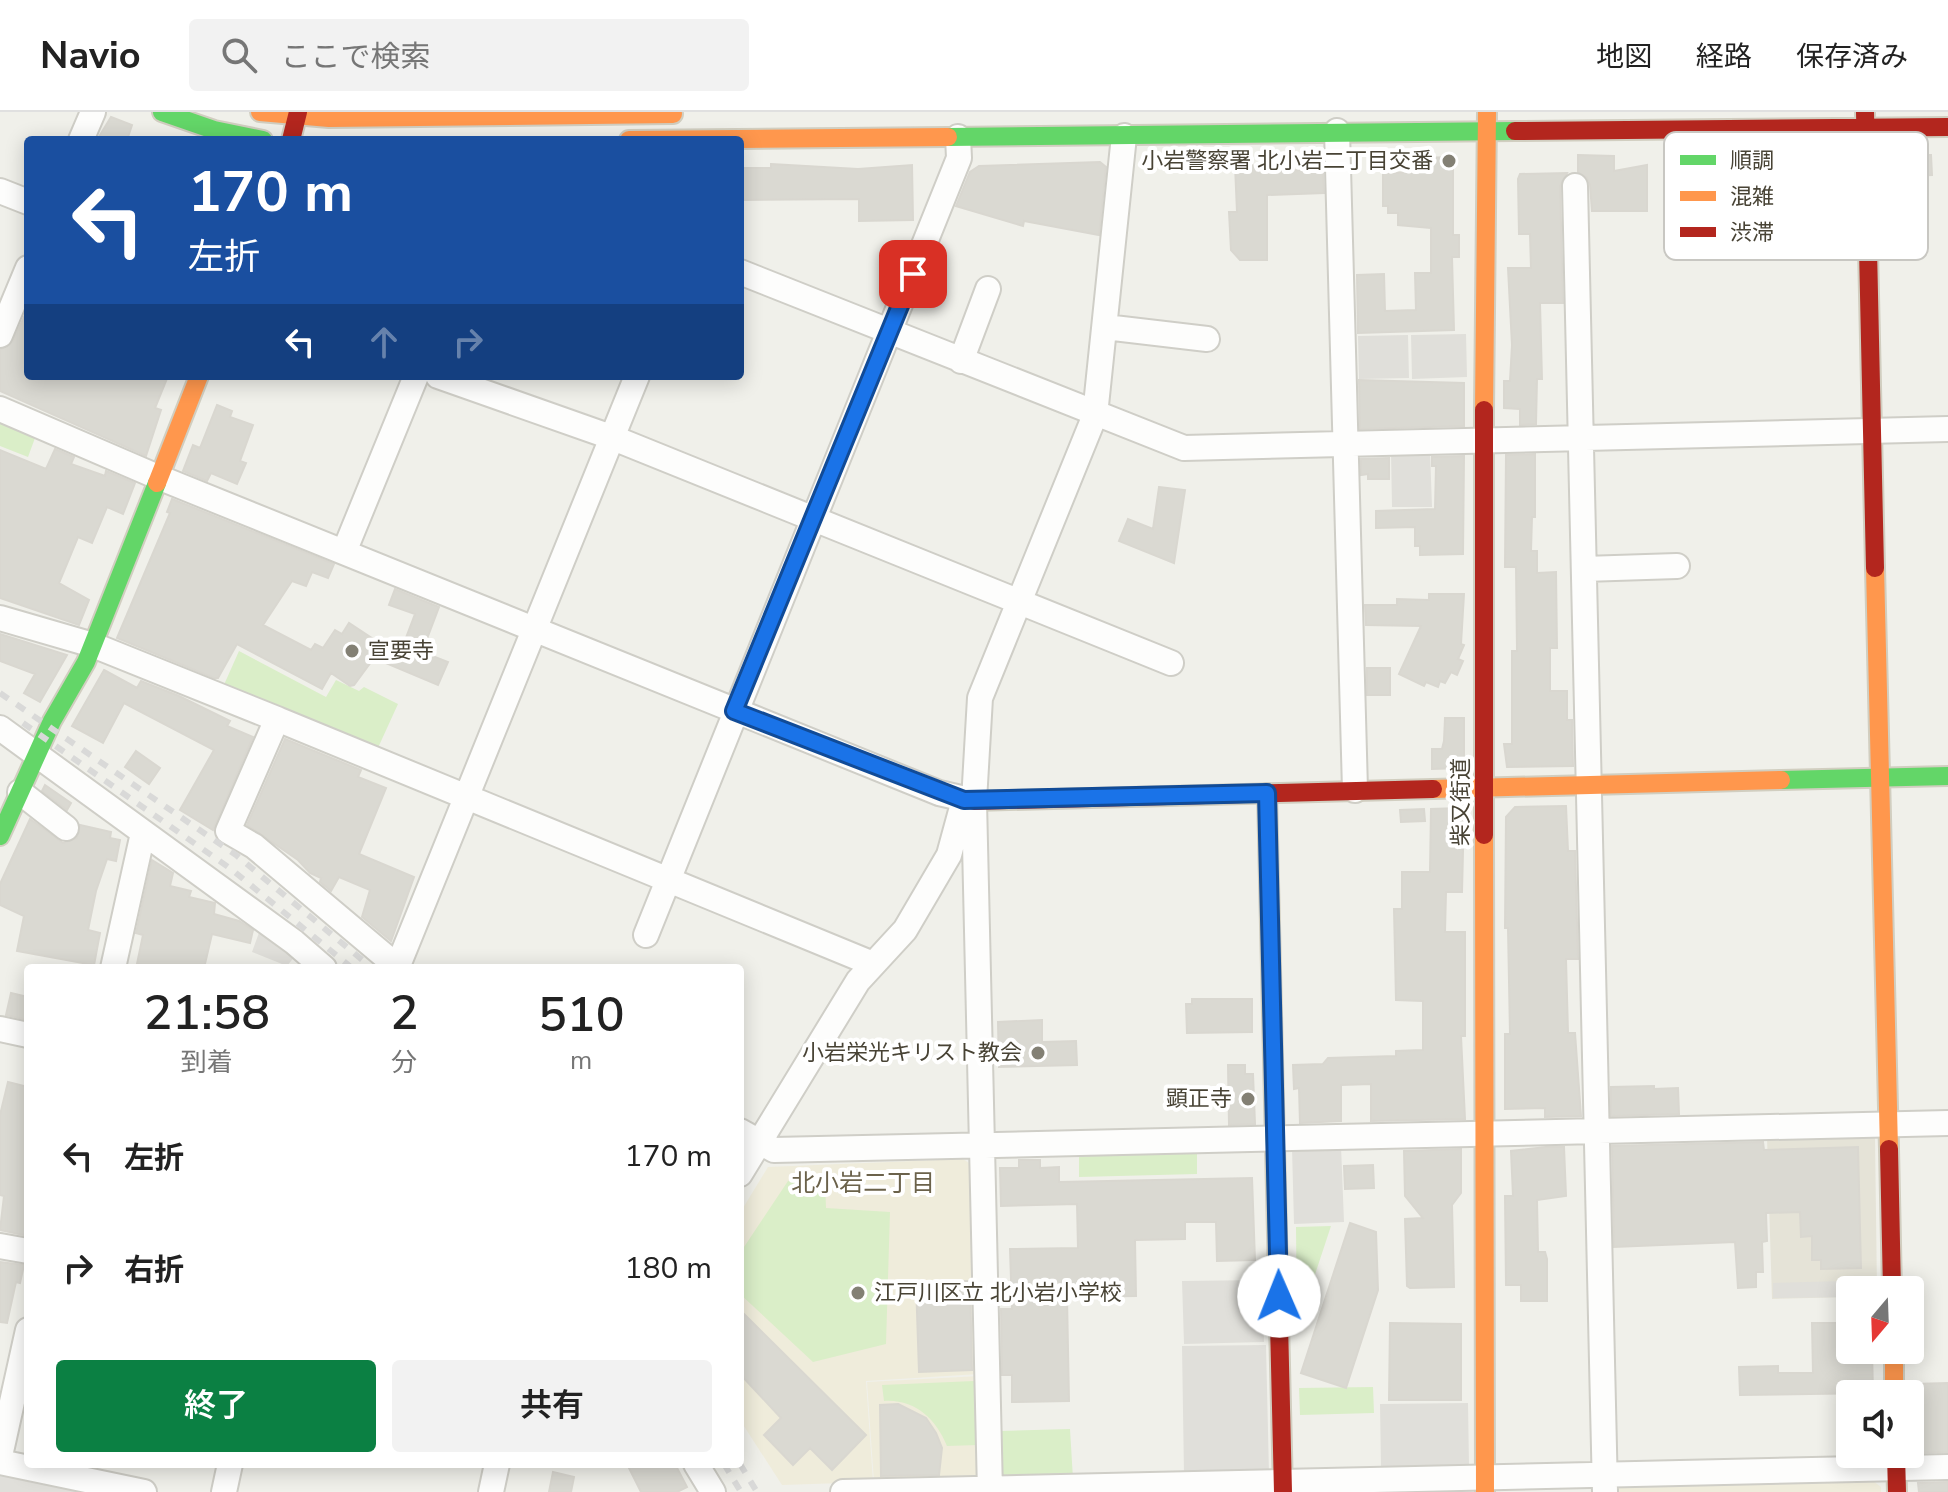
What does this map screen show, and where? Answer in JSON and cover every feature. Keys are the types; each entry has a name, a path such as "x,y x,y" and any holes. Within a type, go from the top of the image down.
{"street":[{"path":"83,136 93,112"},
{"path":"162,112 214,130 243,136"},
{"path":"260,112 298,115 694,113"},
{"path":"292,136 298,115"},
{"path":"744,139 1337,131 1487,121 1865,120 1948,127"},
{"name":"柴又街道","path":"1485,1485 1484,441 1487,121"},
{"path":"1337,131 1348,444 1355,790"},
{"path":"744,1159 750,1136 858,981 905,930 949,855 964,800 978,707 1095,415 1124,136"},
{"path":"646,935 959,158 958,137"},
{"path":"1575,186 1604,1483"},
{"path":"0,191 24,200"},
{"path":"1868,260 1892,1276"},
{"path":"744,274 1184,448 1948,429"},
{"path":"0,335 24,278"},
{"path":"961,361 988,289"},
{"path":"1105,327 1207,339"},
{"path":"0,836 93,645 197,380"},
{"path":"344,552 414,380"},
{"path":"449,380 611,437 1171,663"},
{"path":"400,964 635,380"},
{"path":"0,409 158,477 734,711 964,800 1948,776"},
{"path":"1584,569 1677,566"},
{"path":"0,618 93,645 873,964"},
{"path":"277,719 228,831 254,846 393,964"},
{"path":"0,728 294,942 319,964"},
{"path":"20,792 66,828"},
{"path":"1267,793 1283,1487"},
{"path":"964,800 983,1145 990,1490"},
{"path":"114,964 143,833"},
{"path":"0,1029 24,1034"},
{"path":"750,1136 774,1150 1275,1141 1948,1123"},
{"path":"0,1246 24,1250"},
{"path":"0,1456 24,1348"},
{"path":"0,1462 24,1467"},
{"path":"843,1492 1604,1483 1948,1467"},
{"path":"29,1468 144,1492"},
{"path":"224,1492 229,1468"},
{"path":"491,1492 496,1468"},
{"path":"698,1468 713,1492"}],"shaded area":[{"path":"1466,334 1467,377 1412,379 1411,335"},
{"path":"1408,335 1409,378 1359,379 1358,336"},
{"path":"1430,451 1432,507 1392,507 1391,452"},
{"path":"260,930 295,956 289,964 282,964 252,952"},
{"path":"1871,1134 1875,1137 1877,1276 1836,1276 1836,1297 1772,1299 1767,1137"},
{"path":"1341,1146 1344,1222 1294,1224 1292,1148"},
{"name":"江戸川区立 北小岩小学校","path":"963,1159 972,1165 979,1374 866,1381 873,1482 782,1485 744,1426 744,1206 768,1167"},
{"path":"1262,1280 1264,1342 1184,1344 1182,1281"},
{"path":"1836,1281 1836,1297 1773,1298 1773,1283"},
{"path":"1266,1345 1269,1474 1184,1475 1182,1346"},
{"path":"980,1376 984,1479 874,1482 867,1382"},
{"path":"1468,1403 1469,1466 1381,1467 1380,1404"},
{"path":"0,1472 91,1492 0,1492"},
{"path":"1873,1481 1881,1487 1881,1492 1612,1492 1621,1483"}],"green space":[{"path":"0,423 35,438 28,457 0,446"},
{"path":"239,651 326,697 336,680 359,691 364,687 398,704 377,750 223,687"},
{"path":"1197,1150 1197,1174 1079,1177 1079,1152"},
{"path":"825,1180 826,1208 890,1212 886,1344 813,1362 744,1298 744,1247 788,1181"},
{"path":"1331,1226 1297,1329 1296,1227"},
{"path":"974,1381 978,1445 947,1446 937,1427 915,1407 884,1401 882,1385"},
{"path":"1373,1387 1374,1413 1300,1415 1299,1388"},
{"path":"1070,1429 1073,1479 1002,1481 1000,1431"}],"building":[{"path":"111,117 132,125 128,136 99,136"},
{"path":"1578,155 1614,156 1614,171 1647,165 1647,211 1592,211 1590,185 1587,178 1578,172"},
{"path":"1928,155 1931,155 1932,175 1928,175"},
{"path":"1453,157 1453,235 1459,235 1459,257 1452,257 1454,330 1358,333 1357,275 1384,274 1385,311 1416,310 1415,273 1431,273 1431,228 1398,225 1398,213 1388,213 1388,206 1383,206 1383,173 1419,172 1419,158"},
{"path":"1100,162 1106,167 1099,235 1024,221 1023,226 956,206 970,172 979,166"},
{"path":"771,164 858,169 912,165 913,220 859,221 859,199 744,200 744,168 771,168"},
{"path":"1235,165 1273,166 1277,171 1323,169 1324,193 1267,195 1267,260 1240,260 1231,250 1229,212 1237,212"},
{"path":"1567,173 1560,186 1563,303 1540,303 1542,379 1537,379 1536,424 1520,425 1520,409 1504,408 1504,381 1510,381 1512,345 1508,268 1531,268 1530,234 1519,234 1518,179 1520,174"},
{"path":"24,317 24,380 166,380 155,408 161,410 146,456 0,391 0,350 13,341"},
{"path":"1359,380 1464,383 1464,426 1360,429"},
{"path":"217,405 232,411 230,417 253,425 240,461 246,463 237,484 211,473 207,481 183,471 193,445 200,448"},
{"path":"55,449 74,457 71,464 105,476 106,471 135,483 123,514 107,507 92,543 78,537 59,583 89,600 79,625 0,598 0,450 46,469"},
{"path":"1535,454 1535,517 1532,517 1531,551 1537,551 1537,573 1556,572 1557,648 1550,648 1550,691 1567,691 1567,720 1572,720 1573,766 1507,767 1504,744 1512,744 1512,651 1517,651 1516,567 1505,567 1506,455"},
{"path":"1464,456 1463,554 1420,555 1420,546 1415,546 1415,527 1376,528 1376,511 1435,509 1436,466 1432,466 1432,457"},
{"path":"1389,458 1389,479 1368,479 1368,474 1361,475 1361,459"},
{"path":"1159,487 1185,490 1174,563 1119,541 1128,519 1153,529"},
{"path":"172,499 334,564 328,578 312,572 306,586 292,581 263,625 311,650 315,644 323,648 335,630 342,634 349,623 399,656 415,614 389,605 395,589 439,607 422,652 448,662 438,685 374,658 354,685 350,686 331,673 322,689 237,644 218,678 214,678 117,638 170,513 167,512"},
{"path":"1429,594 1464,594 1461,644 1464,645 1458,659 1463,661 1457,675 1451,672 1445,683 1440,681 1438,687 1426,682 1424,686 1399,674 1421,626 1366,625 1365,605 1397,605 1397,599 1429,600"},
{"path":"0,634 67,655 40,702 24,693 35,674 0,661"},
{"path":"1367,668 1390,668 1390,695 1367,695"},
{"path":"104,670 137,688 141,681 179,696 230,721 227,726 253,737 213,830 180,810 214,750 124,703 103,743 72,726"},
{"path":"1445,718 1464,718 1464,768 1432,769 1432,749 1442,749"},
{"path":"285,739 361,770 358,777 386,788 359,854 414,877 391,941 362,917 370,890 339,877 331,891 320,882 321,878 247,825"},
{"path":"136,751 160,768 149,784 125,767"},
{"path":"45,785 71,803 67,810 42,791"},
{"path":"1566,806 1568,851 1575,851 1578,959 1566,959 1568,1033 1575,1033 1581,1116 1545,1117 1545,1108 1505,1109 1505,1034 1510,1034 1508,928 1505,928 1506,817 1515,807"},
{"path":"1461,808 1464,811 1462,892 1446,892 1445,932 1465,932 1465,1036 1461,1036 1465,1119 1371,1121 1371,1084 1341,1085 1341,1121 1300,1123 1299,1088 1294,1089 1293,1065 1323,1064 1328,1058 1396,1056 1396,1051 1423,1050 1423,1001 1396,1000 1394,909 1402,909 1402,872 1430,872 1431,809"},
{"path":"1424,809 1425,821 1401,822 1400,810"},
{"path":"30,819 63,843 77,838 80,825 111,832 110,838 120,840 116,861 107,859 96,891 88,930 100,933 94,964 17,951 24,916 0,905 0,884"},
{"path":"152,860 173,873 170,886 191,891 189,897 215,903 214,914 239,921 253,930 250,943 212,934 205,964 137,964 143,935 136,933"},
{"path":"11,993 24,996 24,1019 6,1015"},
{"path":"1192,999 1252,999 1252,1032 1187,1033 1186,1004 1192,1004"},
{"name":"小岩栄光キリスト教会","path":"1042,1020 1042,1042 1076,1041 1077,1065 999,1067 998,1022"},
{"path":"1228,1065 1245,1065 1245,1074 1253,1074 1255,1124 1229,1125"},
{"path":"8,1082 24,1086 24,1235 0,1230 4,1196 0,1195 0,1115"},
{"path":"1654,1086 1654,1089 1678,1088 1679,1114 1611,1116 1611,1087"},
{"path":"1763,1142 1764,1150 1858,1147 1861,1268 1821,1269 1821,1260 1812,1260 1812,1236 1801,1237 1800,1212 1766,1213 1767,1241 1762,1242 1763,1272 1756,1272 1756,1287 1738,1288 1735,1242 1614,1247 1612,1146"},
{"path":"1564,1147 1566,1196 1537,1200 1538,1252 1545,1252 1547,1259 1547,1301 1521,1301 1521,1285 1506,1285 1505,1196 1513,1196 1511,1151"},
{"path":"1461,1149 1461,1193 1452,1205 1454,1287 1410,1288 1407,1286 1405,1219 1423,1218 1405,1196 1404,1151"},
{"path":"1019,1160 1040,1160 1040,1168 1059,1167 1059,1182 1252,1178 1255,1260 1217,1261 1216,1222 1185,1222 1185,1239 1135,1240 1136,1296 1067,1297 1069,1401 1012,1402 1012,1375 1002,1375 1001,1309 1012,1309 1010,1249 1078,1248 1077,1204 1001,1206 1000,1168 1019,1168"},
{"path":"1373,1165 1374,1188 1345,1189 1344,1166"},
{"path":"1350,1223 1376,1232 1378,1290 1346,1388 1301,1373"},
{"path":"0,1262 24,1265 20,1283 16,1282 7,1323 0,1322"},
{"path":"970,1281 972,1370 919,1372 916,1282"},
{"path":"744,1314 866,1435 832,1470 810,1448 793,1465 764,1435 781,1418 744,1378"},
{"path":"1390,1323 1461,1324 1461,1400 1389,1400"},
{"path":"1812,1323 1836,1323 1836,1364 1872,1364 1873,1380 1836,1380 1836,1394 1740,1395 1739,1367 1778,1366 1778,1373 1813,1373"},
{"path":"1948,1383 1948,1452 1924,1453 1924,1384"},
{"path":"898,1404 926,1418 936,1433 942,1448 939,1475 881,1476 880,1405"},
{"path":"629,1468 677,1468 687,1487 677,1492 641,1492"},
{"path":"553,1472 574,1477 571,1492 549,1492"},
{"path":"1948,1482 1948,1492 1919,1492 1918,1483"}],"railway":[{"path":"0,693 236,855 367,964"},
{"path":"23,723 231,869 347,964"},
{"path":"726,1468 741,1492"},
{"path":"742,1468 757,1492"}],"traffic: fast":[{"path":"162,112 214,130 243,136"},
{"path":"948,137 1515,131"},
{"path":"0,836 52,721 86,662 157,483"},
{"path":"1781,780 1948,776"},
{"path":"1267,793 1279,1323"}],"traffic: slow":[{"path":"260,112 329,118 673,114"},
{"path":"1484,410 1487,112"},
{"path":"744,139 948,137"},
{"path":"157,483 197,380"},
{"path":"1875,568 1889,1149"},
{"path":"1433,789 1781,780"},
{"path":"1484,835 1485,1492"},
{"path":"1894,1364 1894,1380"}],"traffic: jam":[{"path":"292,136 298,112"},
{"path":"1865,112 1865,132"},
{"path":"1515,131 1948,127"},
{"path":"1868,260 1875,568"},
{"path":"1484,410 1484,835"},
{"path":"974,801 1433,789"},
{"path":"1889,1149 1892,1276"},
{"path":"1279,1323 1283,1492"},
{"path":"1896,1468 1897,1492"}],"place":[{"name":"小岩警察署 北小岩二丁目交番","path":"1449,161"},
{"name":"宣要寺","path":"352,651"},
{"name":"小岩栄光キリスト教会","path":"1038,1053"},
{"name":"顕正寺","path":"1248,1099"},
{"name":"江戸川区立 北小岩小学校","path":"858,1293"}],"district":[{"name":"北小岩二丁目","path":"863,1183"}],"route":[{"path":"913,274 734,711 939,793 964,800 1267,793 1279,1296"}]}
